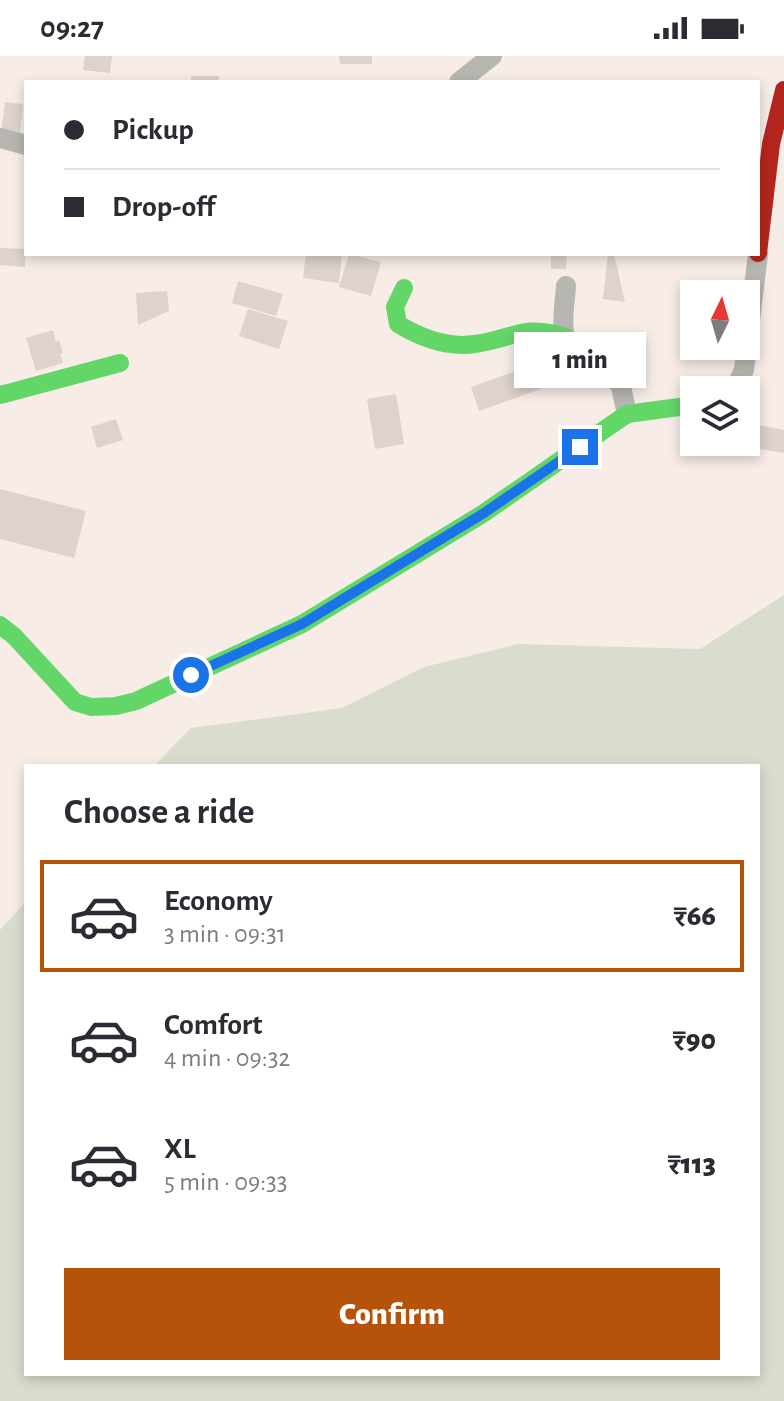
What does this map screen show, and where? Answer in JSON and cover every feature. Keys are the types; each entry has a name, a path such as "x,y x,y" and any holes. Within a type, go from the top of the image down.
{"street":[{"path":"462,80 492,56"},
{"path":"760,237 771,144 784,90"},
{"path":"0,138 24,144"},
{"path":"741,376 758,256"},
{"path":"566,286 563,333 567,345 574,354 617,381 627,414"},
{"path":"404,288 395,307 398,324 429,339 473,345 535,329 565,337"},
{"path":"0,395 120,363"},
{"path":"0,625 75,702 91,707 136,701 302,624 484,513 627,414 680,407"}],"green space":[{"path":"784,595 784,1401 0,1401 0,930 24,903 24,1376 760,1376 760,764 156,764 191,728 342,708 424,667 518,644 700,649"}],"building":[{"path":"85,56 112,56 110,73 83,70"},
{"path":"339,56 372,56 372,64 340,64"},
{"path":"191,76 219,76 219,80 191,80"},
{"path":"5,102 23,104 20,136 1,134"},
{"path":"0,248 24,249 25,267 0,265"},
{"path":"306,256 342,256 339,283 303,278"},
{"path":"348,256 381,262 371,296 339,287"},
{"path":"551,256 567,256 566,269 551,269"},
{"path":"608,256 614,256 625,302 603,299"},
{"path":"238,281 283,294 276,316 232,303"},
{"path":"167,291 169,311 138,325 136,293"},
{"path":"248,309 288,321 279,349 239,336"},
{"path":"53,330 63,353 60,354 63,363 36,371 26,338"},
{"path":"543,361 552,385 479,411 471,387"},
{"path":"396,394 404,444 375,449 367,399"},
{"path":"116,419 123,440 97,448 91,427"},
{"path":"760,425 784,430 784,453 760,449"},
{"path":"0,489 86,511 74,558 0,539"}],"traffic: fast":[{"path":"404,288 395,307 398,324 435,341 455,345 475,344 539,331 565,337"},
{"path":"0,395 120,363"},
{"path":"0,625 75,702 91,707 136,701 302,624 484,513 627,414 680,407"}],"traffic: jam":[{"path":"760,236 771,144 784,90"}],"route":[{"path":"191,675 302,624 484,513 580,447"}]}
